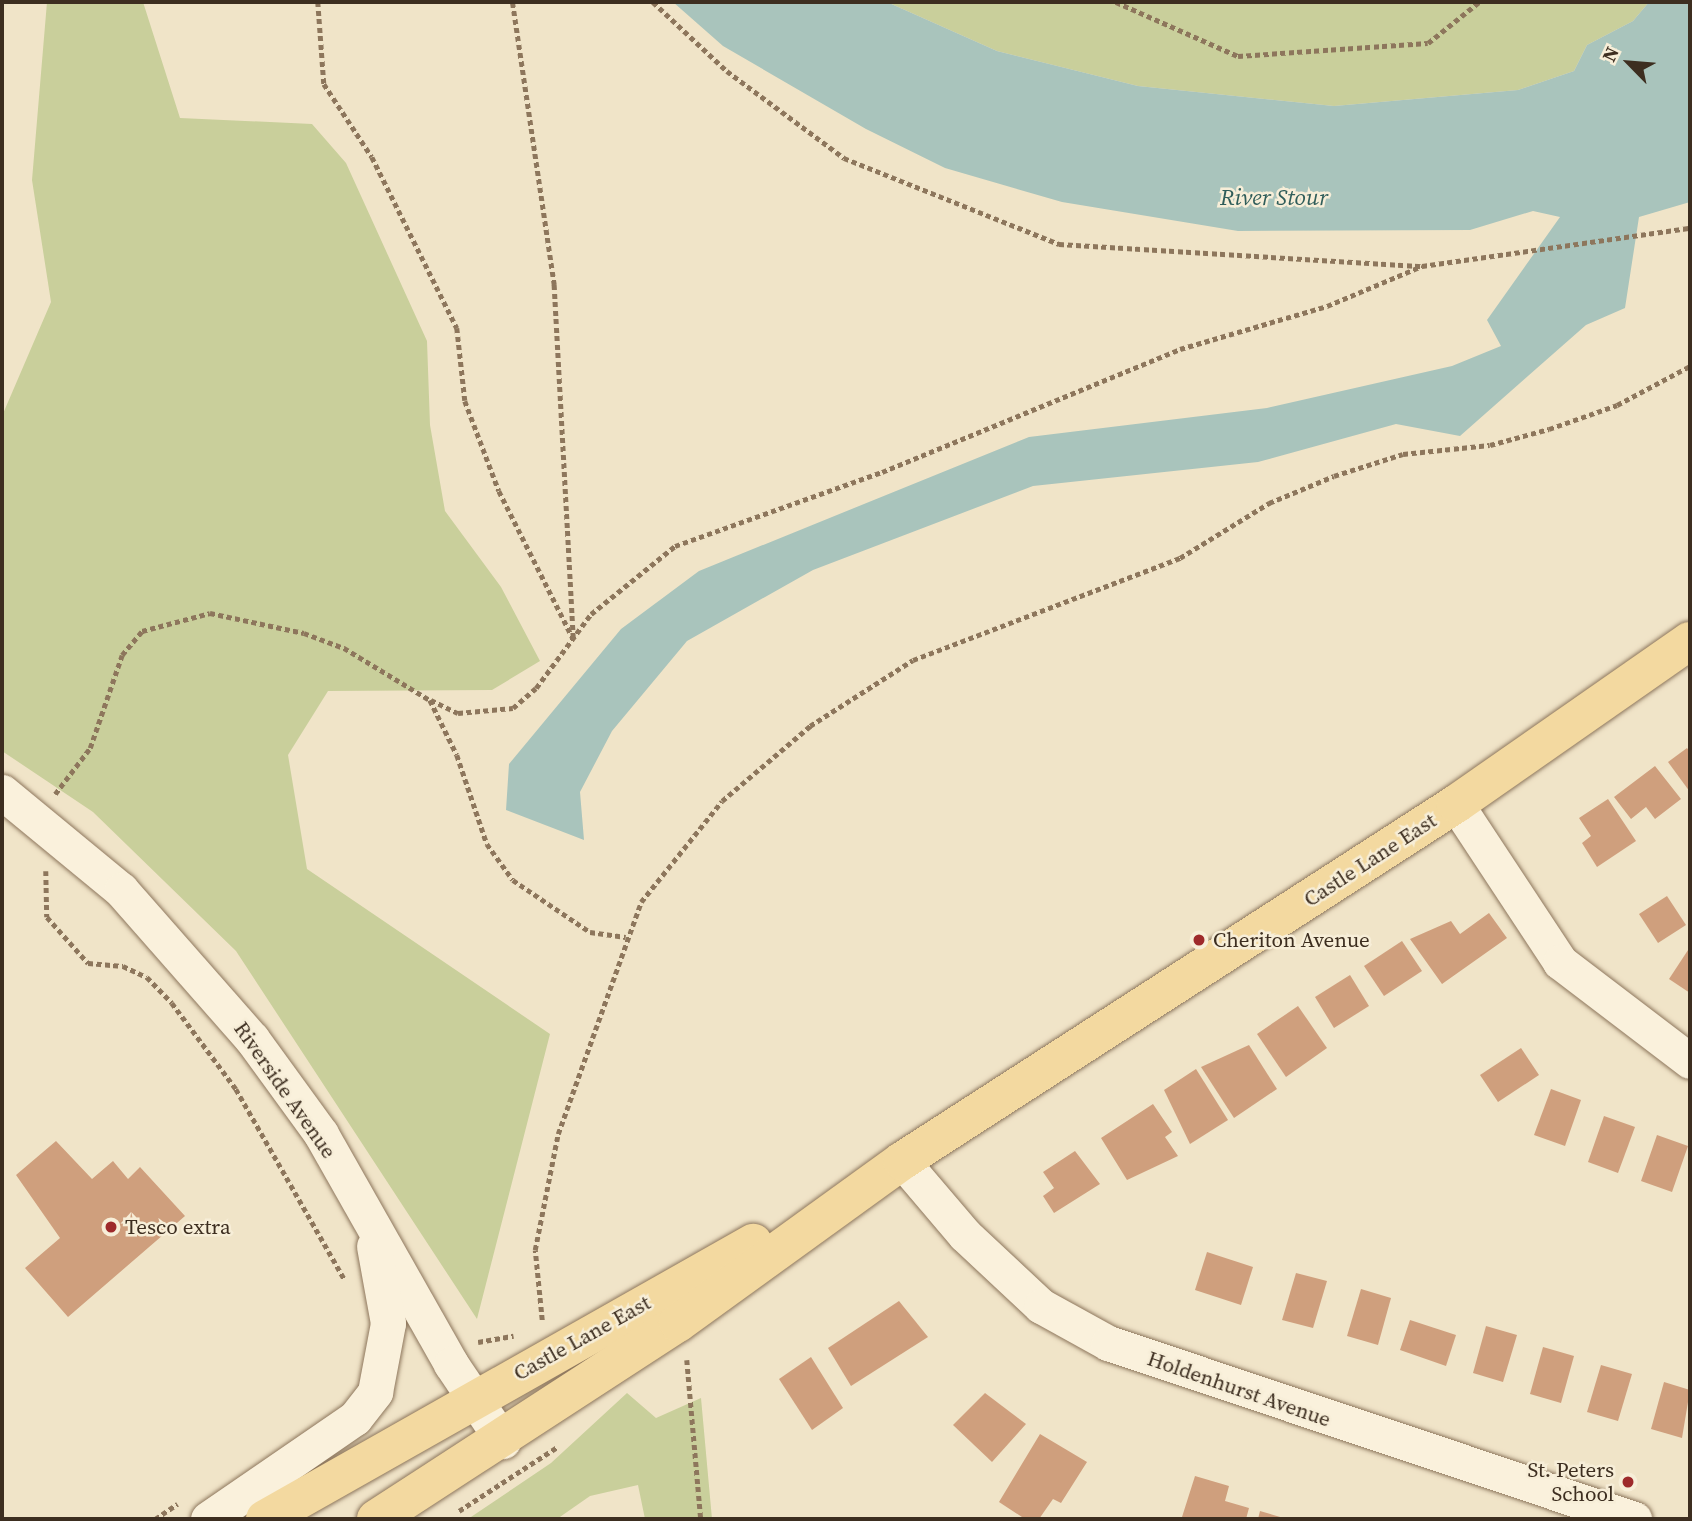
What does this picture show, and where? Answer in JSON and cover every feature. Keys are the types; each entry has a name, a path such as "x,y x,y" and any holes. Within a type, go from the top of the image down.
{"main road":[{"name":"Castle Lane East","path":"376,1519 503,1441 902,1161 1456,804 1690,641"},
{"name":"Castle Lane East","path":"265,1519 902,1161"}],"street":[{"name":"Riverside Avenue","path":"2,792 121,890 252,1039 321,1133 451,1364 503,1441"},
{"path":"1456,804 1560,962 1690,1061"},
{"name":"Holdenhurst Avenue","path":"902,1161 965,1235 1041,1306 1108,1343 1634,1519"},
{"path":"208,1519 355,1418 375,1392 388,1323 370,1221"}],"path":[{"path":"318,2 324,84 372,157 457,328 470,414 499,491 573,638"},
{"path":"512,2 554,285 573,638"},
{"path":"653,2 727,71 844,158 1059,244 1422,266 1588,245 1690,228"},
{"path":"1116,2 1238,57 1428,43 1479,2"},
{"path":"347,1284 269,1140 172,1003 147,977 124,966 88,963 47,917 46,868 27,837 33,818 72,779 90,748 122,655 142,631 171,619 210,612 304,633 344,648 458,713 513,708 536,688 573,638 623,584 675,546 882,472 1180,349 1327,306 1422,266"},
{"path":"536,1331 544,1310 538,1226 558,1134 626,937 679,847 722,801 810,726 913,660 1159,567 1220,538 1269,503 1334,476 1403,454 1490,445 1549,429 1617,405 1690,366"},
{"path":"430,699 457,755 486,844 513,880 590,932 626,937"},
{"path":"451,1364 482,1338 522,1336"},
{"path":"686,1350 701,1519"}],"green space":[{"path":"47,2 143,2 180,118 312,124 346,163 427,341 430,425 445,511 501,587 540,661 492,690 328,691 288,755 307,869 550,1034 477,1319 236,951 93,812 2,751 2,416 51,302 32,180"},
{"path":"887,2 1649,2 1633,21 1587,45 1574,71 1518,90 1334,106 1138,86 997,51"},
{"path":"627,1393 656,1418 701,1398 712,1519 645,1519 638,1485 590,1496 557,1519 468,1519 551,1463"}],"water":[{"name":"River Stour","path":"673,2 887,2 997,51 1138,86 1334,106 1518,90 1574,71 1587,45 1633,21 1649,2 1690,2 1690,202 1639,217 1625,308 1586,325 1460,436 1396,424 1258,462 1033,486 813,570 687,641 612,731 580,792 584,840 506,810 509,764 621,629 699,571 1029,437 1267,408 1452,366 1501,346 1487,320 1560,217 1533,211 1470,230 1238,231 1062,202 945,168 866,129 723,46"}],"building":[{"path":"1687,748 1690,752 1690,792 1668,762"},
{"path":"1655,766 1681,799 1655,819 1646,807 1631,819 1614,797"},
{"path":"1608,799 1636,841 1597,867 1582,843 1591,836 1579,818"},
{"path":"1667,896 1686,925 1658,943 1639,914"},
{"path":"1489,913 1507,938 1442,984 1410,939 1451,921 1460,934"},
{"path":"1402,941 1422,971 1384,996 1364,966"},
{"path":"1690,947 1690,993 1669,979"},
{"path":"1350,975 1369,1006 1334,1028 1315,997"},
{"path":"1298,1006 1327,1048 1286,1077 1257,1034"},
{"path":"1249,1045 1277,1089 1234,1118 1201,1067"},
{"path":"1521,1048 1539,1075 1498,1102 1480,1075"},
{"path":"1196,1069 1228,1120 1190,1144 1164,1090"},
{"path":"1551,1089 1581,1100 1565,1146 1534,1135"},
{"path":"1153,1104 1172,1132 1165,1137 1178,1156 1127,1180 1101,1138"},
{"path":"1604,1116 1635,1127 1618,1173 1588,1162"},
{"path":"1657,1135 1688,1146 1672,1192 1641,1181"},
{"name":"Tesco extra","path":"56,1141 92,1179 113,1161 128,1179 140,1167 185,1216 68,1317 25,1268 60,1238 16,1175"},
{"path":"1075,1151 1100,1184 1054,1213 1043,1196 1054,1188 1043,1172"},
{"path":"1207,1252 1253,1267 1241,1305 1195,1290"},
{"path":"1296,1273 1327,1281 1313,1328 1282,1320"},
{"path":"1361,1289 1391,1298 1378,1345 1347,1336"},
{"path":"899,1301 928,1337 851,1386 828,1348"},
{"path":"1410,1320 1456,1335 1446,1366 1400,1350"},
{"path":"1486,1326 1517,1335 1503,1382 1473,1373"},
{"path":"1543,1347 1574,1356 1561,1403 1530,1394"},
{"path":"811,1357 843,1408 812,1430 779,1379"},
{"path":"1601,1365 1632,1374 1618,1421 1587,1412"},
{"path":"1664,1382 1690,1390 1682,1438 1651,1429"},
{"path":"985,1393 1026,1424 992,1462 953,1425"},
{"path":"1040,1434 1087,1462 1061,1503 1053,1499 1039,1519 1025,1519 999,1502"},
{"path":"1195,1476 1229,1486 1225,1501 1249,1508 1246,1519 1182,1517"},
{"path":"1260,1511 1287,1519 1258,1519"}],"place":[{"name":"Cheriton Avenue","path":"1199,940"},
{"name":"Tesco extra","path":"111,1227"},
{"name":"St. Peters School","path":"1628,1482"}]}
